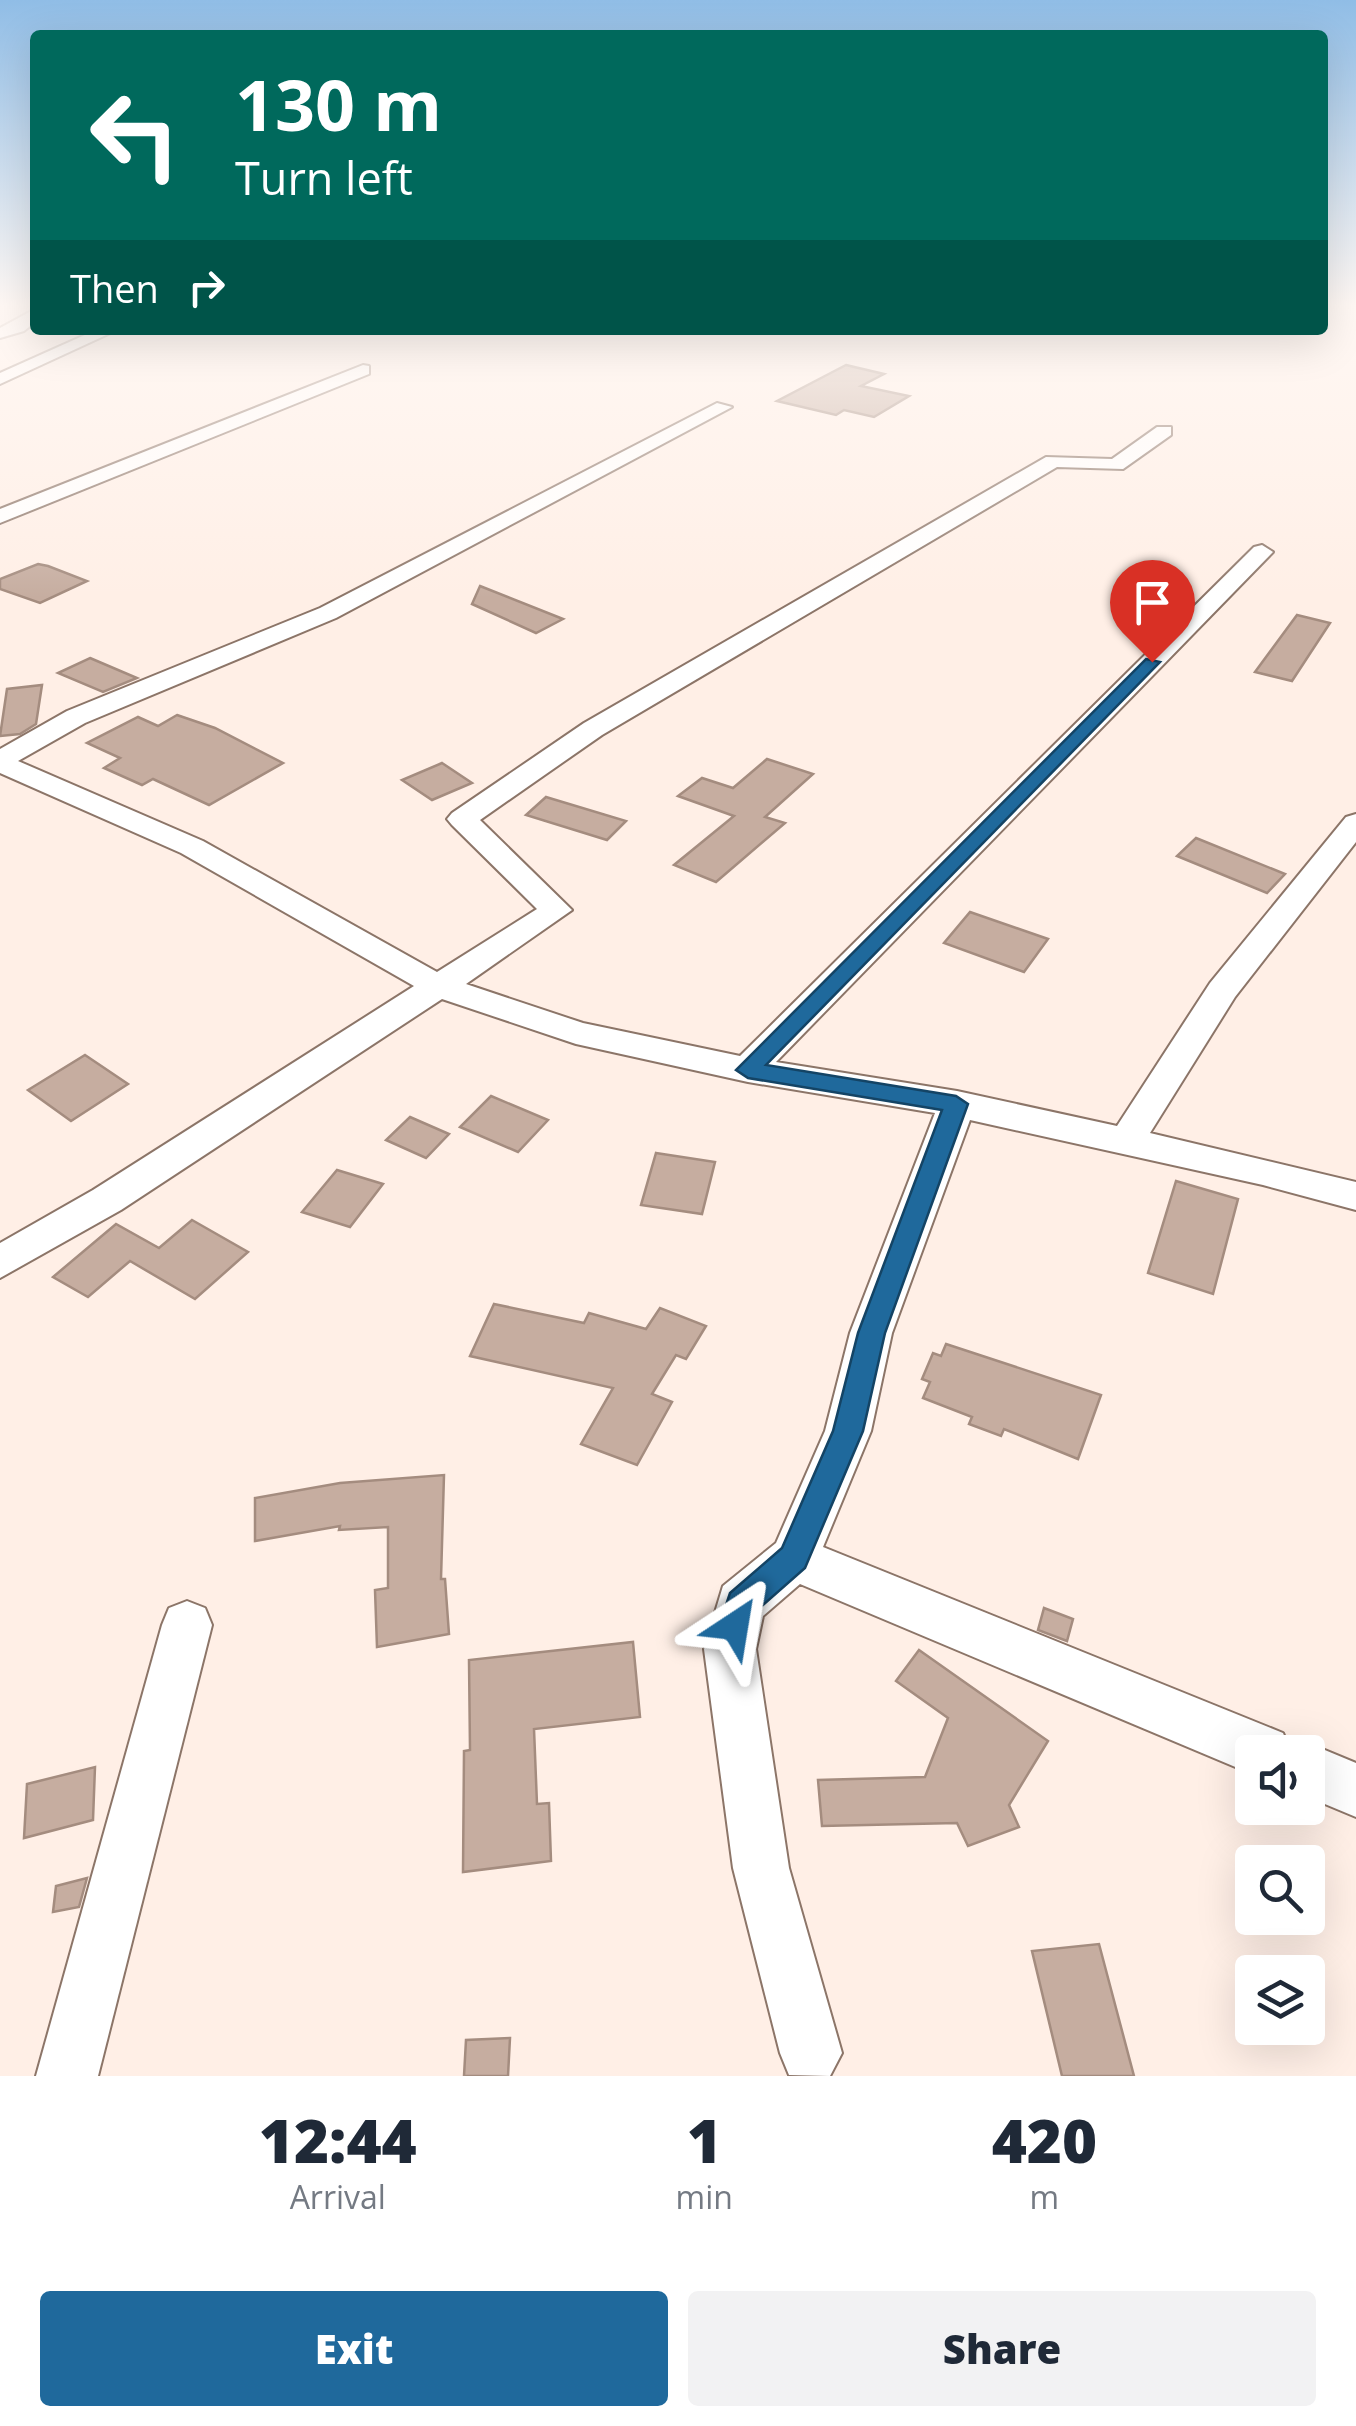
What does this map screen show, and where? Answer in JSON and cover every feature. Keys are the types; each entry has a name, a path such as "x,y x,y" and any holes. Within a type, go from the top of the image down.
{"street":[{"path":"0,517 280,404"},
{"path":"0,761 76,716 328,613 723,407"},
{"path":"0,1262 106,1200 556,910 462,819 593,729 1053,462 1116,465 1164,431"},
{"path":"748,1070 1262,552"},
{"path":"0,761 192,847 436,985 576,1033 748,1070 956,1104 1356,1196"},
{"path":"1126,1141 1222,991 1356,823"},
{"path":"810,2052 761,1868 730,1649 741,1604 794,1558 848,1431 872,1333 956,1104"},
{"path":"794,1558 1235,1740"},
{"path":"67,2076 187,1624"},
{"path":"1325,1777 1356,1790"}],"building":[{"path":"789,404 896,404 874,417 844,410 836,415"},
{"path":"38,564 87,581 40,603 0,589 0,579"},
{"path":"480,586 563,619 536,633 472,604"},
{"path":"1297,615 1330,623 1292,681 1255,672"},
{"path":"90,658 137,678 103,692 58,673"},
{"path":"42,685 36,724 20,734 0,736 7,689"},
{"path":"177,715 215,728 283,763 209,805 153,779 142,785 104,768 120,758 87,743 138,717 158,726"},
{"path":"767,759 813,774 765,817 785,823 716,882 674,865 734,816 678,796 702,778 733,788"},
{"path":"442,763 472,783 432,800 402,780"},
{"path":"546,797 626,821 607,840 526,815"},
{"path":"1196,838 1285,874 1267,893 1177,856"},
{"path":"970,912 1048,939 1024,972 944,943"},
{"path":"85,1055 128,1084 71,1121 28,1090"},
{"path":"491,1096 548,1120 518,1152 460,1127"},
{"path":"410,1117 449,1134 426,1158 386,1140"},
{"path":"656,1153 715,1162 702,1214 641,1205"},
{"path":"337,1170 383,1184 350,1227 302,1212"},
{"path":"1176,1181 1238,1199 1213,1294 1148,1273"},
{"path":"192,1220 248,1252 195,1299 130,1261 88,1297 53,1277 116,1224 159,1248"},
{"path":"494,1304 584,1323 589,1313 646,1329 660,1308 706,1326 686,1359 676,1355 652,1394 672,1402 637,1465 581,1444 613,1388 470,1356"},
{"path":"946,1344 1101,1395 1078,1459 1004,1429 1001,1436 969,1424 972,1417 923,1398 930,1382 922,1379 933,1353 941,1356"},
{"path":"444,1475 441,1579 445,1579 449,1634 377,1647 375,1590 388,1588 388,1527 339,1530 340,1526 255,1541 255,1498 340,1483"},
{"path":"1044,1608 1073,1619 1067,1641 1038,1630"},
{"path":"633,1642 640,1717 534,1729 537,1804 549,1803 551,1861 463,1872 464,1751 470,1750 469,1660"},
{"path":"919,1650 1048,1741 1009,1805 1019,1827 968,1846 957,1823 822,1826 818,1780 925,1777 948,1718 896,1681"},
{"path":"95,1767 93,1820 24,1838 27,1784"},
{"path":"87,1878 79,1907 53,1912 56,1886"},
{"path":"1099,1944 1134,2076 1062,2076 1032,1951"},
{"path":"510,2038 508,2076 464,2076 466,2040"}],"route":[{"path":"735,1626 741,1604 794,1558 848,1431 872,1333 956,1104 748,1070 1152,662"}]}
